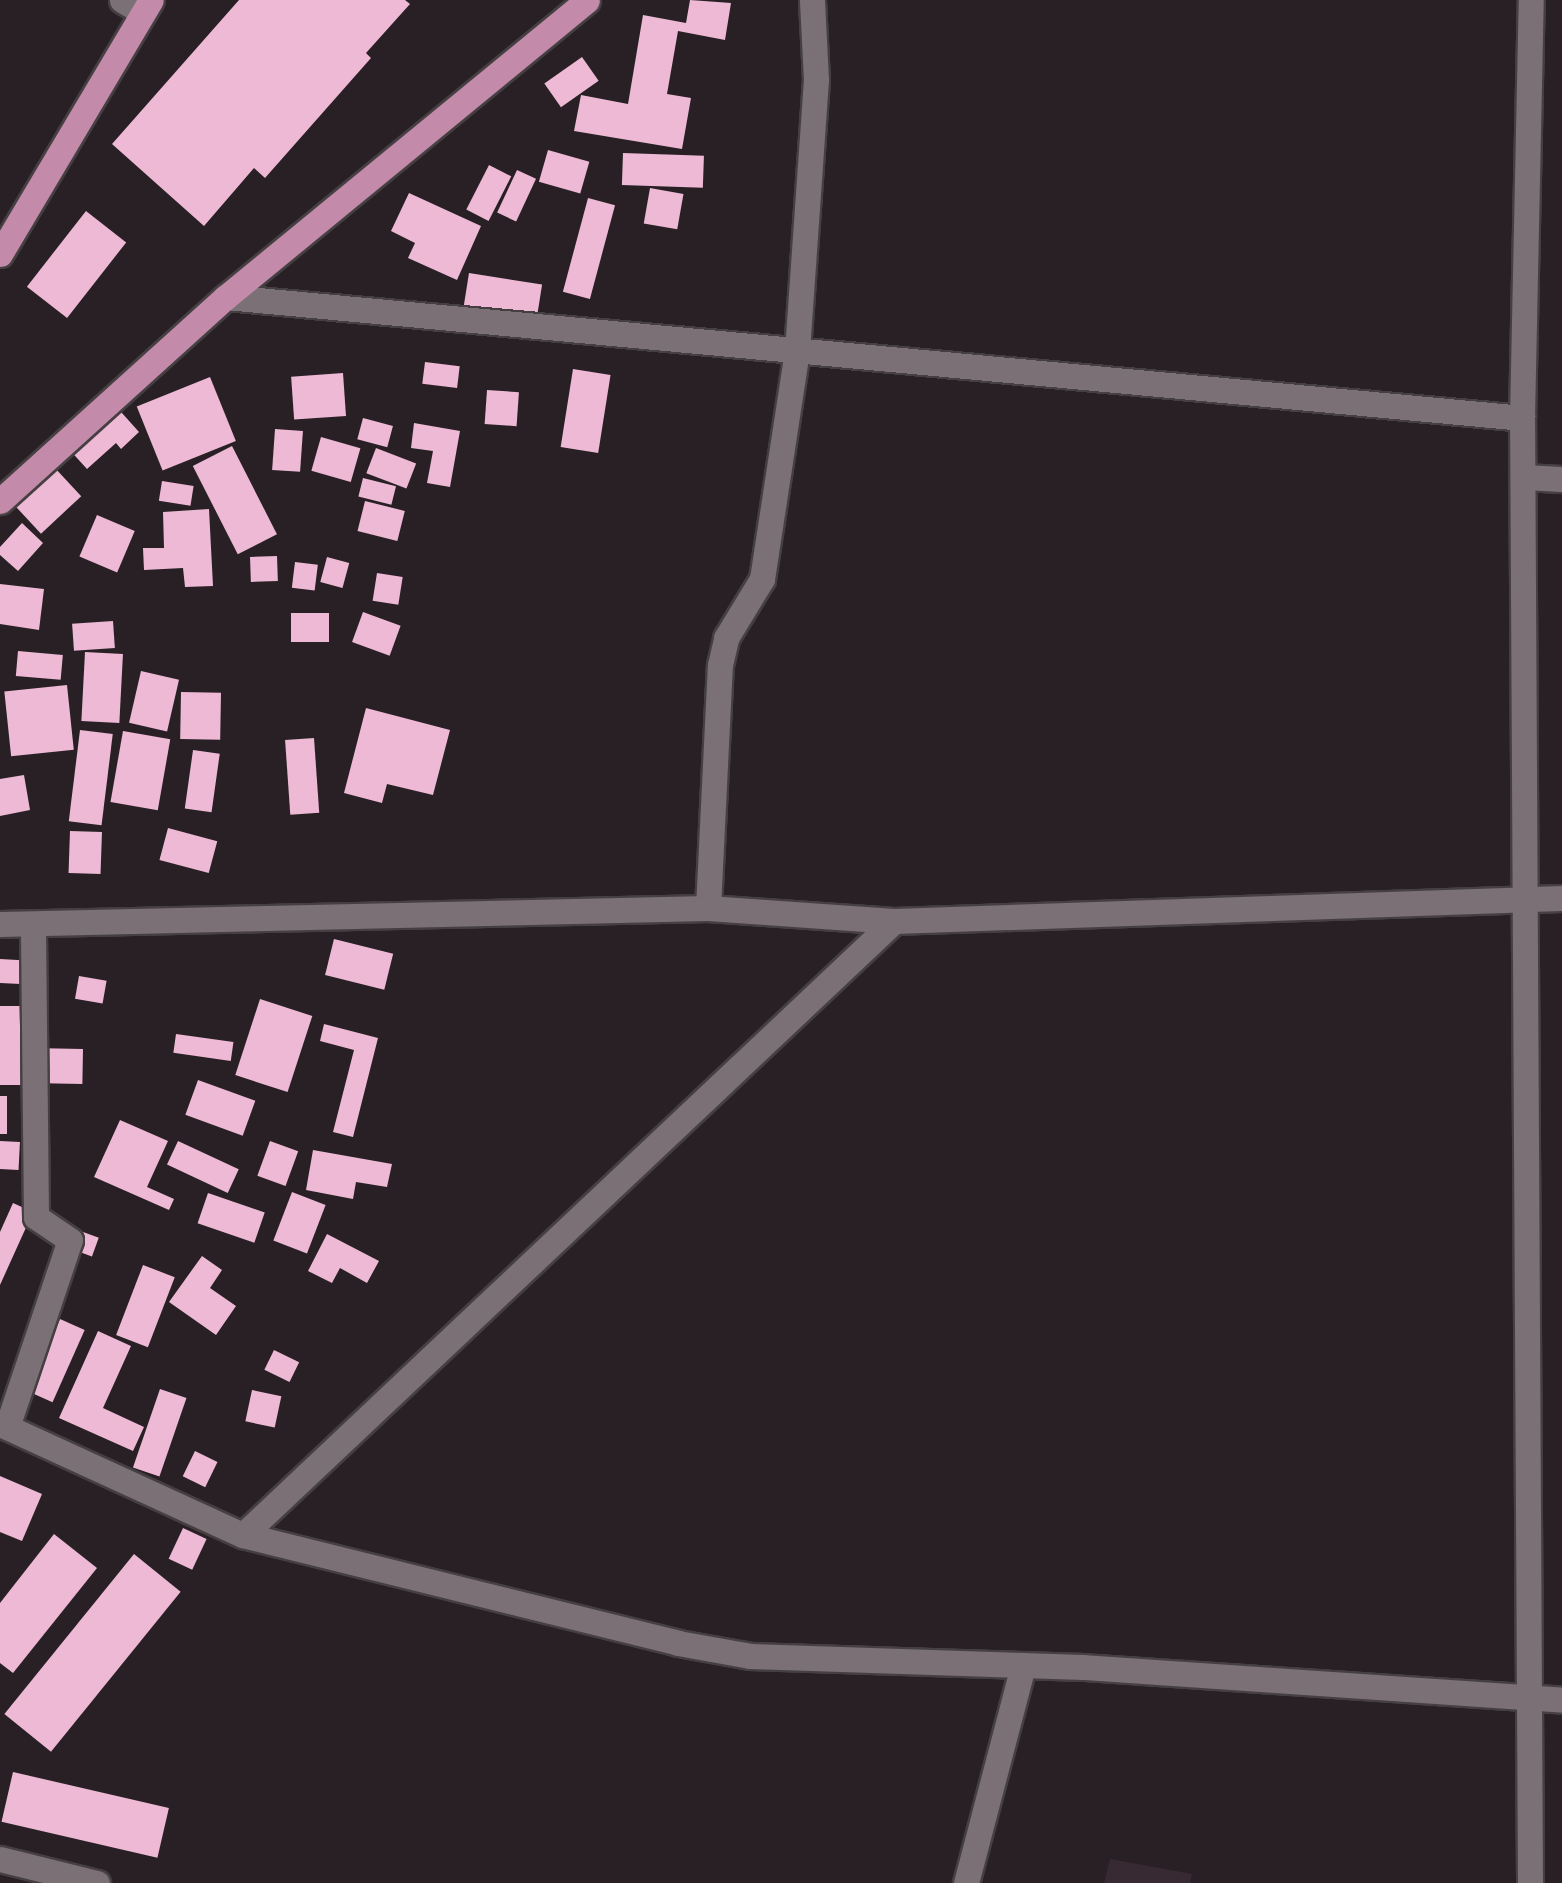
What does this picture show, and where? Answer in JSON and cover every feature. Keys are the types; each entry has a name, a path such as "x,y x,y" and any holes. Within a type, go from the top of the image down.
{"main road":[{"path":"0,501 226,297 588,0"},
{"path":"0,254 138,4"}],"street":[{"path":"708,908 720,665 726,638 762,579 797,350 816,80 812,0"},
{"path":"1530,1883 1522,418 1531,0"},
{"path":"226,297 1522,418"},
{"path":"1522,477 1562,479"},
{"path":"0,924 708,908 894,921 1562,898"},
{"path":"243,1534 894,921"},
{"path":"33,924 36,1217 70,1240 4,1425 243,1534 678,1643 750,1656 1023,1665 1562,1700"},
{"path":"966,1883 1023,1665"},
{"path":"0,1860 97,1883"}],"shaded area":[{"path":"1110,1859 1192,1874 1190,1883 1104,1883"}],"building":[{"path":"239,0 405,0 410,4 366,53 371,58 265,178 254,168 204,226 112,144"},
{"path":"690,0 731,3 725,40 678,31 667,94 691,98 682,149 574,131 581,95 628,104 643,15 686,23"},
{"path":"582,57 599,81 561,107 544,83"},
{"path":"548,150 589,162 580,194 539,182"},
{"path":"623,153 704,156 703,188 622,185"},
{"path":"489,165 511,176 489,221 466,210"},
{"path":"517,170 536,179 516,221 497,213"},
{"path":"650,188 683,194 677,229 644,223"},
{"path":"409,193 481,226 457,280 408,258 415,243 391,231"},
{"path":"588,198 615,205 590,299 563,292"},
{"path":"86,211 126,242 67,318 27,287"},
{"path":"469,273 542,285 537,318 464,307"},
{"path":"425,362 460,366 457,388 422,384"},
{"path":"573,369 611,375 598,453 561,447"},
{"path":"343,373 346,416 294,420 291,377"},
{"path":"210,377 236,441 163,471 137,407"},
{"path":"487,390 519,392 517,426 485,424"},
{"path":"113,403 139,432 121,449 116,443 87,469 66,446"},
{"path":"363,418 393,426 387,447 357,439"},
{"path":"414,423 460,431 450,487 427,483 433,451 411,448"},
{"path":"275,429 303,431 300,472 272,470"},
{"path":"321,437 360,448 351,482 311,471"},
{"path":"232,446 277,534 238,554 193,466"},
{"path":"376,448 416,463 406,489 366,473"},
{"path":"41,453 81,496 41,534 1,491"},
{"path":"363,478 396,486 391,505 358,496"},
{"path":"162,481 194,486 190,506 159,501"},
{"path":"365,501 405,511 397,541 358,531"},
{"path":"209,509 213,586 185,587 183,568 144,570 143,548 164,548 163,512"},
{"path":"97,515 135,531 117,572 79,556"},
{"path":"22,523 43,543 18,571 0,555 0,547"},
{"path":"277,556 278,581 251,582 250,557"},
{"path":"327,557 349,563 342,588 320,582"},
{"path":"295,562 318,565 315,591 292,588"},
{"path":"377,573 403,577 398,605 373,601"},
{"path":"0,584 44,589 39,630 0,624"},
{"path":"363,612 401,626 390,656 352,642"},
{"path":"291,613 329,613 329,642 291,642"},
{"path":"113,621 115,648 74,651 72,624"},
{"path":"18,651 63,655 61,680 16,676"},
{"path":"85,652 123,654 119,723 81,721"},
{"path":"141,671 179,680 167,731 129,723"},
{"path":"67,685 74,750 11,756 4,692"},
{"path":"181,692 221,693 220,740 180,739"},
{"path":"366,708 450,730 433,795 387,784 382,803 344,793"},
{"path":"80,730 113,734 102,825 69,821"},
{"path":"123,731 170,739 158,810 110,802"},
{"path":"314,738 319,813 290,815 285,740"},
{"path":"193,750 220,754 212,812 185,808"},
{"path":"24,775 30,810 0,816 0,779"},
{"path":"168,828 217,841 209,873 159,860"},
{"path":"70,831 102,832 101,874 69,873"},
{"path":"334,939 393,954 384,990 325,975"},
{"path":"0,959 22,960 21,984 0,983"},
{"path":"79,976 107,981 103,1004 75,999"},
{"path":"260,999 312,1016 288,1092 235,1075"},
{"path":"0,1006 21,1006 21,1085 0,1085"},
{"path":"324,1024 378,1038 353,1137 333,1132 354,1050 320,1041"},
{"path":"176,1034 233,1042 231,1061 173,1053"},
{"path":"32,1048 83,1049 82,1084 31,1083"},
{"path":"198,1080 255,1101 243,1136 185,1115"},
{"path":"0,1096 7,1096 7,1134 0,1134"},
{"path":"120,1120 168,1141 147,1187 174,1199 169,1210 94,1177"},
{"path":"0,1141 20,1142 19,1170 0,1169"},
{"path":"178,1141 239,1169 228,1193 167,1165"},
{"path":"270,1141 298,1151 286,1186 257,1176"},
{"path":"313,1150 392,1164 387,1187 356,1182 353,1199 306,1190"},
{"path":"292,1192 326,1205 307,1253 273,1241"},
{"path":"208,1193 265,1213 254,1243 198,1223"},
{"path":"13,1203 33,1212 0,1285 0,1232"},
{"path":"64,1225 99,1238 92,1256 57,1244"},
{"path":"327,1234 379,1261 367,1283 340,1268 332,1283 308,1271"},
{"path":"202,1256 222,1270 210,1288 236,1306 216,1335 169,1302"},
{"path":"143,1265 175,1277 148,1347 116,1335"},
{"path":"60,1319 85,1330 53,1402 28,1391"},
{"path":"98,1331 131,1346 103,1408 144,1427 133,1451 59,1418"},
{"path":"274,1350 299,1362 290,1382 264,1370"},
{"path":"160,1389 186,1398 159,1477 133,1467"},
{"path":"252,1390 281,1396 275,1428 245,1421"},
{"path":"195,1451 217,1462 205,1487 183,1476"},
{"path":"0,1476 42,1494 22,1541 0,1532"},
{"path":"183,1528 207,1539 192,1570 169,1559"},
{"path":"54,1534 97,1568 13,1673 0,1663 0,1603"},
{"path":"134,1554 181,1592 51,1752 4,1714"},
{"path":"13,1772 169,1808 157,1858 2,1822"}]}
